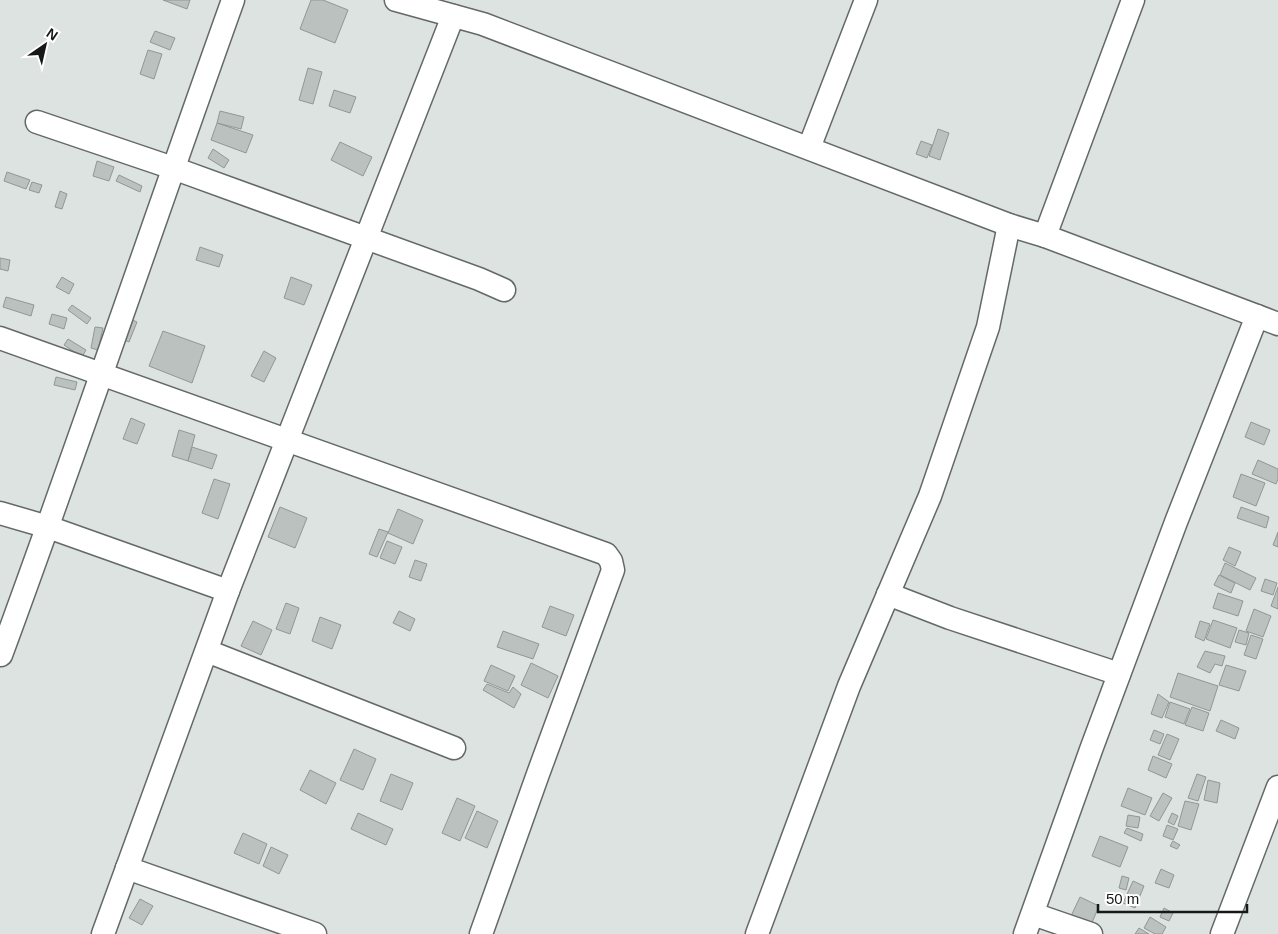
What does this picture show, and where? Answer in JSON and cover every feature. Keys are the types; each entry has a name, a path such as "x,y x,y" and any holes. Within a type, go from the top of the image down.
{"street":[{"path":"0,655 48,527 233,0"},
{"path":"396,0 483,24 1009,225 1044,236 1268,320 1176,522 1029,924 1091,934"},
{"path":"809,148 866,0"},
{"path":"1044,236 1133,0"},
{"path":"103,934 228,591 454,16"},
{"path":"37,122 173,168 479,279 504,290"},
{"path":"757,934 849,686 930,496 988,327 1009,225"},
{"path":"0,338 606,554 614,570 481,934"},
{"path":"0,513 48,527 228,591"},
{"path":"888,594 950,618 1119,674"},
{"path":"207,651 454,748"},
{"path":"1222,934 1278,787"},
{"path":"127,868 315,934"}],"building":[{"path":"163,0 190,0 187,9"},
{"path":"311,0 323,0 348,10 335,43 300,29"},
{"path":"155,31 175,38 170,50 150,42"},
{"path":"148,50 162,54 154,79 140,74"},
{"path":"308,68 322,72 313,104 299,100"},
{"path":"334,90 356,97 350,113 329,106"},
{"path":"220,111 244,117 241,129 217,123"},
{"path":"217,123 253,135 246,153 211,140"},
{"path":"938,129 949,133 940,160 929,156"},
{"path":"921,141 932,145 927,158 916,154"},
{"path":"340,142 372,157 363,176 331,160"},
{"path":"213,149 229,160 224,168 208,158"},
{"path":"97,161 114,167 109,181 93,176"},
{"path":"7,172 30,180 26,189 4,181"},
{"path":"119,175 142,186 140,192 116,181"},
{"path":"32,182 42,185 39,193 29,190"},
{"path":"60,191 67,194 62,209 55,207"},
{"path":"200,247 223,255 219,267 196,260"},
{"path":"0,258 10,260 8,271 0,269"},
{"path":"62,277 74,284 69,294 56,287"},
{"path":"291,277 312,285 304,305 284,298"},
{"path":"6,297 34,305 31,316 3,307"},
{"path":"72,305 91,318 87,324 68,310"},
{"path":"52,314 67,318 64,329 49,324"},
{"path":"130,319 137,322 129,342 122,339"},
{"path":"95,327 103,328 98,350 91,348"},
{"path":"163,331 205,346 192,383 149,366"},
{"path":"68,339 86,350 82,357 64,345"},
{"path":"264,351 276,358 264,382 251,376"},
{"path":"56,377 77,382 75,390 54,385"},
{"path":"131,418 145,424 137,444 123,439"},
{"path":"1251,422 1270,430 1264,445 1245,437"},
{"path":"179,430 195,435 188,461 172,456"},
{"path":"192,447 217,455 212,469 188,461"},
{"path":"1258,460 1278,469 1276,484 1252,474"},
{"path":"1241,474 1265,483 1256,506 1233,497"},
{"path":"214,479 230,484 218,519 202,513"},
{"path":"280,507 307,518 295,548 268,537"},
{"path":"1241,507 1269,517 1266,528 1237,518"},
{"path":"398,509 423,520 413,544 388,533"},
{"path":"379,529 388,532 377,557 369,554"},
{"path":"1278,532 1278,547 1273,545"},
{"path":"387,541 402,547 395,564 380,558"},
{"path":"1229,547 1241,552 1235,566 1223,560"},
{"path":"415,560 427,564 421,581 409,577"},
{"path":"1225,563 1256,578 1250,590 1220,575"},
{"path":"1219,575 1235,583 1231,593 1214,585"},
{"path":"1265,579 1277,583 1273,595 1261,591"},
{"path":"1278,587 1278,609 1271,606"},
{"path":"1218,593 1243,601 1238,616 1213,608"},
{"path":"286,603 299,608 290,634 276,629"},
{"path":"550,606 574,615 566,636 542,627"},
{"path":"1254,609 1271,616 1263,637 1246,631"},
{"path":"399,611 415,619 410,631 393,623"},
{"path":"320,617 341,625 332,649 312,641"},
{"path":"1213,620 1237,628 1230,648 1206,639"},
{"path":"253,621 272,630 261,655 241,646"},
{"path":"1200,621 1210,624 1204,641 1195,637"},
{"path":"1239,630 1249,633 1246,645 1235,642"},
{"path":"503,631 539,644 533,659 497,647"},
{"path":"1251,635 1263,639 1256,659 1244,655"},
{"path":"1205,651 1225,656 1222,666 1215,664 1210,673 1197,667"},
{"path":"531,663 558,676 548,698 521,685"},
{"path":"491,665 515,676 508,691 484,681"},
{"path":"1226,665 1246,671 1239,691 1219,685"},
{"path":"1178,673 1218,686 1210,711 1170,697"},
{"path":"487,684 509,693 513,687 521,694 514,708 483,690"},
{"path":"1158,694 1169,702 1162,718 1151,714"},
{"path":"1170,702 1190,709 1184,724 1165,717"},
{"path":"1192,707 1209,713 1203,731 1185,725"},
{"path":"1221,720 1239,728 1235,739 1216,731"},
{"path":"1154,730 1164,734 1160,744 1150,740"},
{"path":"1167,734 1179,739 1170,760 1158,755"},
{"path":"354,749 376,759 363,790 340,780"},
{"path":"1153,756 1172,764 1166,778 1148,770"},
{"path":"310,770 336,783 326,804 300,790"},
{"path":"391,774 413,783 402,810 380,801"},
{"path":"1197,774 1206,777 1198,801 1188,798"},
{"path":"1208,780 1220,783 1217,803 1204,800"},
{"path":"1128,788 1152,798 1145,815 1121,806"},
{"path":"1163,793 1172,798 1159,821 1150,816"},
{"path":"457,798 475,806 460,841 442,833"},
{"path":"1185,801 1199,804 1191,830 1178,826"},
{"path":"477,811 498,821 487,848 465,838"},
{"path":"358,813 393,829 386,845 351,829"},
{"path":"1172,813 1178,816 1174,825 1168,822"},
{"path":"1128,815 1140,817 1138,828 1126,826"},
{"path":"1167,825 1178,829 1173,840 1163,836"},
{"path":"1127,828 1143,834 1141,841 1124,833"},
{"path":"243,833 267,844 259,864 234,853"},
{"path":"1100,836 1128,847 1120,867 1092,856"},
{"path":"1173,841 1180,845 1177,849 1170,846"},
{"path":"271,847 288,855 279,874 263,866"},
{"path":"1161,869 1174,875 1169,888 1155,883"},
{"path":"1122,876 1129,878 1126,890 1119,888"},
{"path":"1133,881 1144,886 1135,908 1123,903"},
{"path":"1080,897 1099,906 1091,925 1071,916"},
{"path":"140,899 153,906 142,925 129,918"},
{"path":"1164,908 1173,913 1169,921 1160,917"},
{"path":"1150,917 1166,927 1162,934 1155,934 1144,928"},
{"path":"1139,928 1149,934 1135,934"}]}
